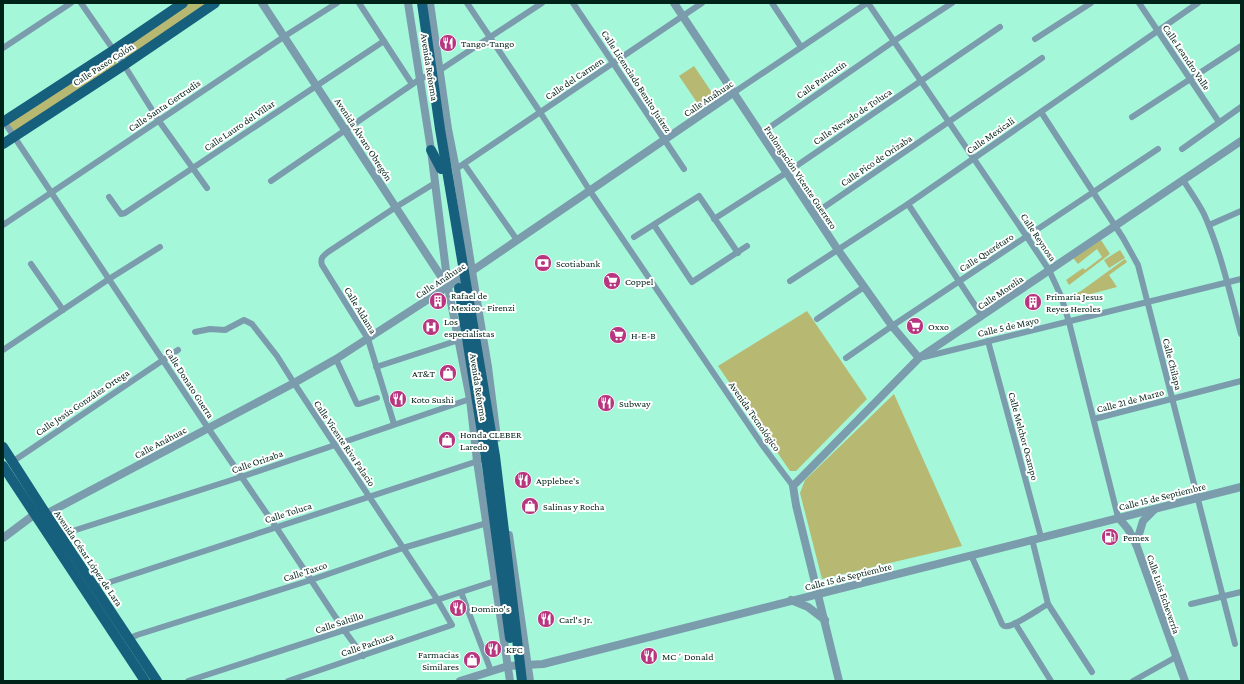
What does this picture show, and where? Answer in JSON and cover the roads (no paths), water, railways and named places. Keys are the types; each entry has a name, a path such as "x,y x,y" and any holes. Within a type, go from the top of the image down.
{"main road":[{"name":"Calle Paseo Colón","path":"3,121 114,50 183,3"},
{"name":"Calle Paseo Colón","path":"3,144 124,65 215,3"},
{"name":"Avenida Reforma","path":"416,3 444,166 465,276 517,665 522,681"},
{"name":"Avenida Reforma","path":"422,3 429,75"},
{"path":"444,166 448,129"},
{"path":"431,150 444,166"},
{"name":"Avenida Reforma","path":"465,276 474,381 489,457"},
{"path":"470,399 474,381"},
{"name":"Avenida César López de Lara","path":"3,447 8,464 34,514 55,537 90,589 145,681"},
{"name":"Avenida César López de Lara","path":"8,464 46,514 55,537"},
{"name":"Avenida César López de Lara","path":"90,589 129,639 157,681"},
{"name":"Avenida Reforma","path":"516,681 517,665"}],"street":[{"path":"3,48 72,3"},
{"path":"81,3 124,65 159,121 207,188"},
{"name":"Avenida Álvaro Obregón","path":"262,3 448,287"},
{"name":"Calle Santa Gertrudis","path":"3,225 336,3"},
{"path":"359,3 412,84"},
{"name":"Avenida Reforma","path":"408,3 429,75 448,129 456,169 465,276"},
{"name":"Avenida Reforma","path":"430,3 429,75 431,150 448,287 470,399 489,457 487,523 495,581 517,665 530,681"},
{"name":"Avenida Tecnológico","path":"467,3 491,37 590,191 763,446 793,486 796,505 839,681"},
{"path":"271,181 412,84 491,37 542,3"},
{"name":"Calle Licenciado Benito Juárez","path":"574,3 684,169"},
{"name":"Prolongación Vicente Guerrero","path":"674,3 838,250 892,326 919,358"},
{"name":"Calle del Carmen","path":"456,169 702,3"},
{"path":"772,3 802,47"},
{"name":"Calle Anáhuac","path":"34,514 46,514 294,383 336,359 465,276 867,3"},
{"name":"Calle Reynosa","path":"867,3 1049,270 1061,296 1070,322 1118,517"},
{"name":"Calle Paricutín","path":"760,134 894,41 952,3"},
{"path":"1035,39 1091,3"},
{"name":"Calle Leandro Valle","path":"1139,3 1219,122"},
{"name":"Calle Mexicali","path":"790,281 908,204 1198,3"},
{"name":"Calle Nevado de Toluca","path":"714,219 786,173 1000,26"},
{"name":"Calle Lauro del Villar","path":"109,197 121,214 125,213 384,41"},
{"path":"1132,117 1241,46"},
{"name":"Calle Pico de Orizaba","path":"814,214 1042,58"},
{"path":"1182,149 1241,107"},
{"name":"Calle Chilapa","path":"1041,112 1132,252 1138,265 1234,644"},
{"name":"Calle Donato Guerra","path":"3,121 208,428 363,656"},
{"name":"Calle Morelia","path":"793,486 919,358 1241,141"},
{"name":"Calle Querétaro","path":"846,358 1158,149"},
{"path":"464,164 518,240"},
{"path":"1183,180 1203,212 1209,225 1241,334"},
{"path":"396,207 435,183"},
{"path":"634,237 698,196 738,253"},
{"path":"908,204 982,316"},
{"name":"Calle Aldama","path":"394,424 368,339 322,265 321,260 322,256 396,207"},
{"path":"1209,225 1241,211"},
{"path":"654,224 692,282 747,246"},
{"path":"3,350 160,246"},
{"path":"31,264 63,310"},
{"name":"Calle 5 de Mayo","path":"919,358 1241,280"},
{"path":"817,319 864,287"},
{"name":"Calle Vicente Riva Palacio","path":"195,332 210,329 225,330 244,320 252,324 277,356 452,625"},
{"path":"376,367 459,340"},
{"name":"Calle Melchor Ocampo","path":"988,341 1037,538 1048,604 1092,672"},
{"name":"Calle Jesús González Ortega","path":"8,464 178,350"},
{"path":"336,359 357,404 377,398"},
{"name":"Calle 21 de Marzo","path":"1094,419 1241,381"},
{"name":"Calle Orizaba","path":"55,537 241,477 470,399"},
{"name":"Calle Toluca","path":"90,589 489,457"},
{"name":"Calle 15 de Septiembre","path":"460,681 491,671 517,665 544,664 818,593 1241,487"},
{"path":"1136,544 1143,521 1158,507"},
{"path":"3,538 34,514"},
{"name":"Calle Luis Echeverría","path":"1118,517 1128,529 1136,544 1185,681"},
{"name":"Calle Taxco","path":"129,639 137,635 311,580 403,548 487,523"},
{"path":"971,555 1004,626 1015,623 1048,604"},
{"name":"Calle Saltillo","path":"188,681 495,581"},
{"path":"461,592 491,671"},
{"path":"1191,604 1241,592"},
{"path":"791,600 808,607 825,620"},
{"path":"1015,623 1051,681"},
{"name":"Calle Pachuca","path":"288,681 452,625"},
{"path":"1133,681 1176,657"},
{"name":"Avenida Reforma","path":"510,681 517,665"}],"place":[{"name":"Tango-Tango","path":"448,43"},
{"name":"Scotiabank","path":"543,263"},
{"name":"Coppel","path":"612,281"},
{"name":"Rafael de Mexico - Firenzi","path":"438,301"},
{"name":"Primaria Jesus Reyes Heroles","path":"1033,302"},
{"name":"Oxxo","path":"915,326"},
{"name":"Los especialistas","path":"431,327"},
{"name":"H-E-B","path":"618,335"},
{"name":"AT&T","path":"448,373"},
{"name":"Koto Sushi","path":"398,399"},
{"name":"Subway","path":"606,403"},
{"name":"Honda CLEBER Laredo","path":"447,440"},
{"name":"Applebee's","path":"523,480"},
{"name":"Salinas y Rocha","path":"530,506"},
{"name":"Pemex","path":"1110,537"},
{"name":"Domino's","path":"458,608"},
{"name":"Carl's Jr.","path":"546,619"},
{"name":"KFC","path":"493,649"},
{"name":"MC´ Donald","path":"649,656"},
{"name":"Farmacias Similares","path":"472,660"}]}
